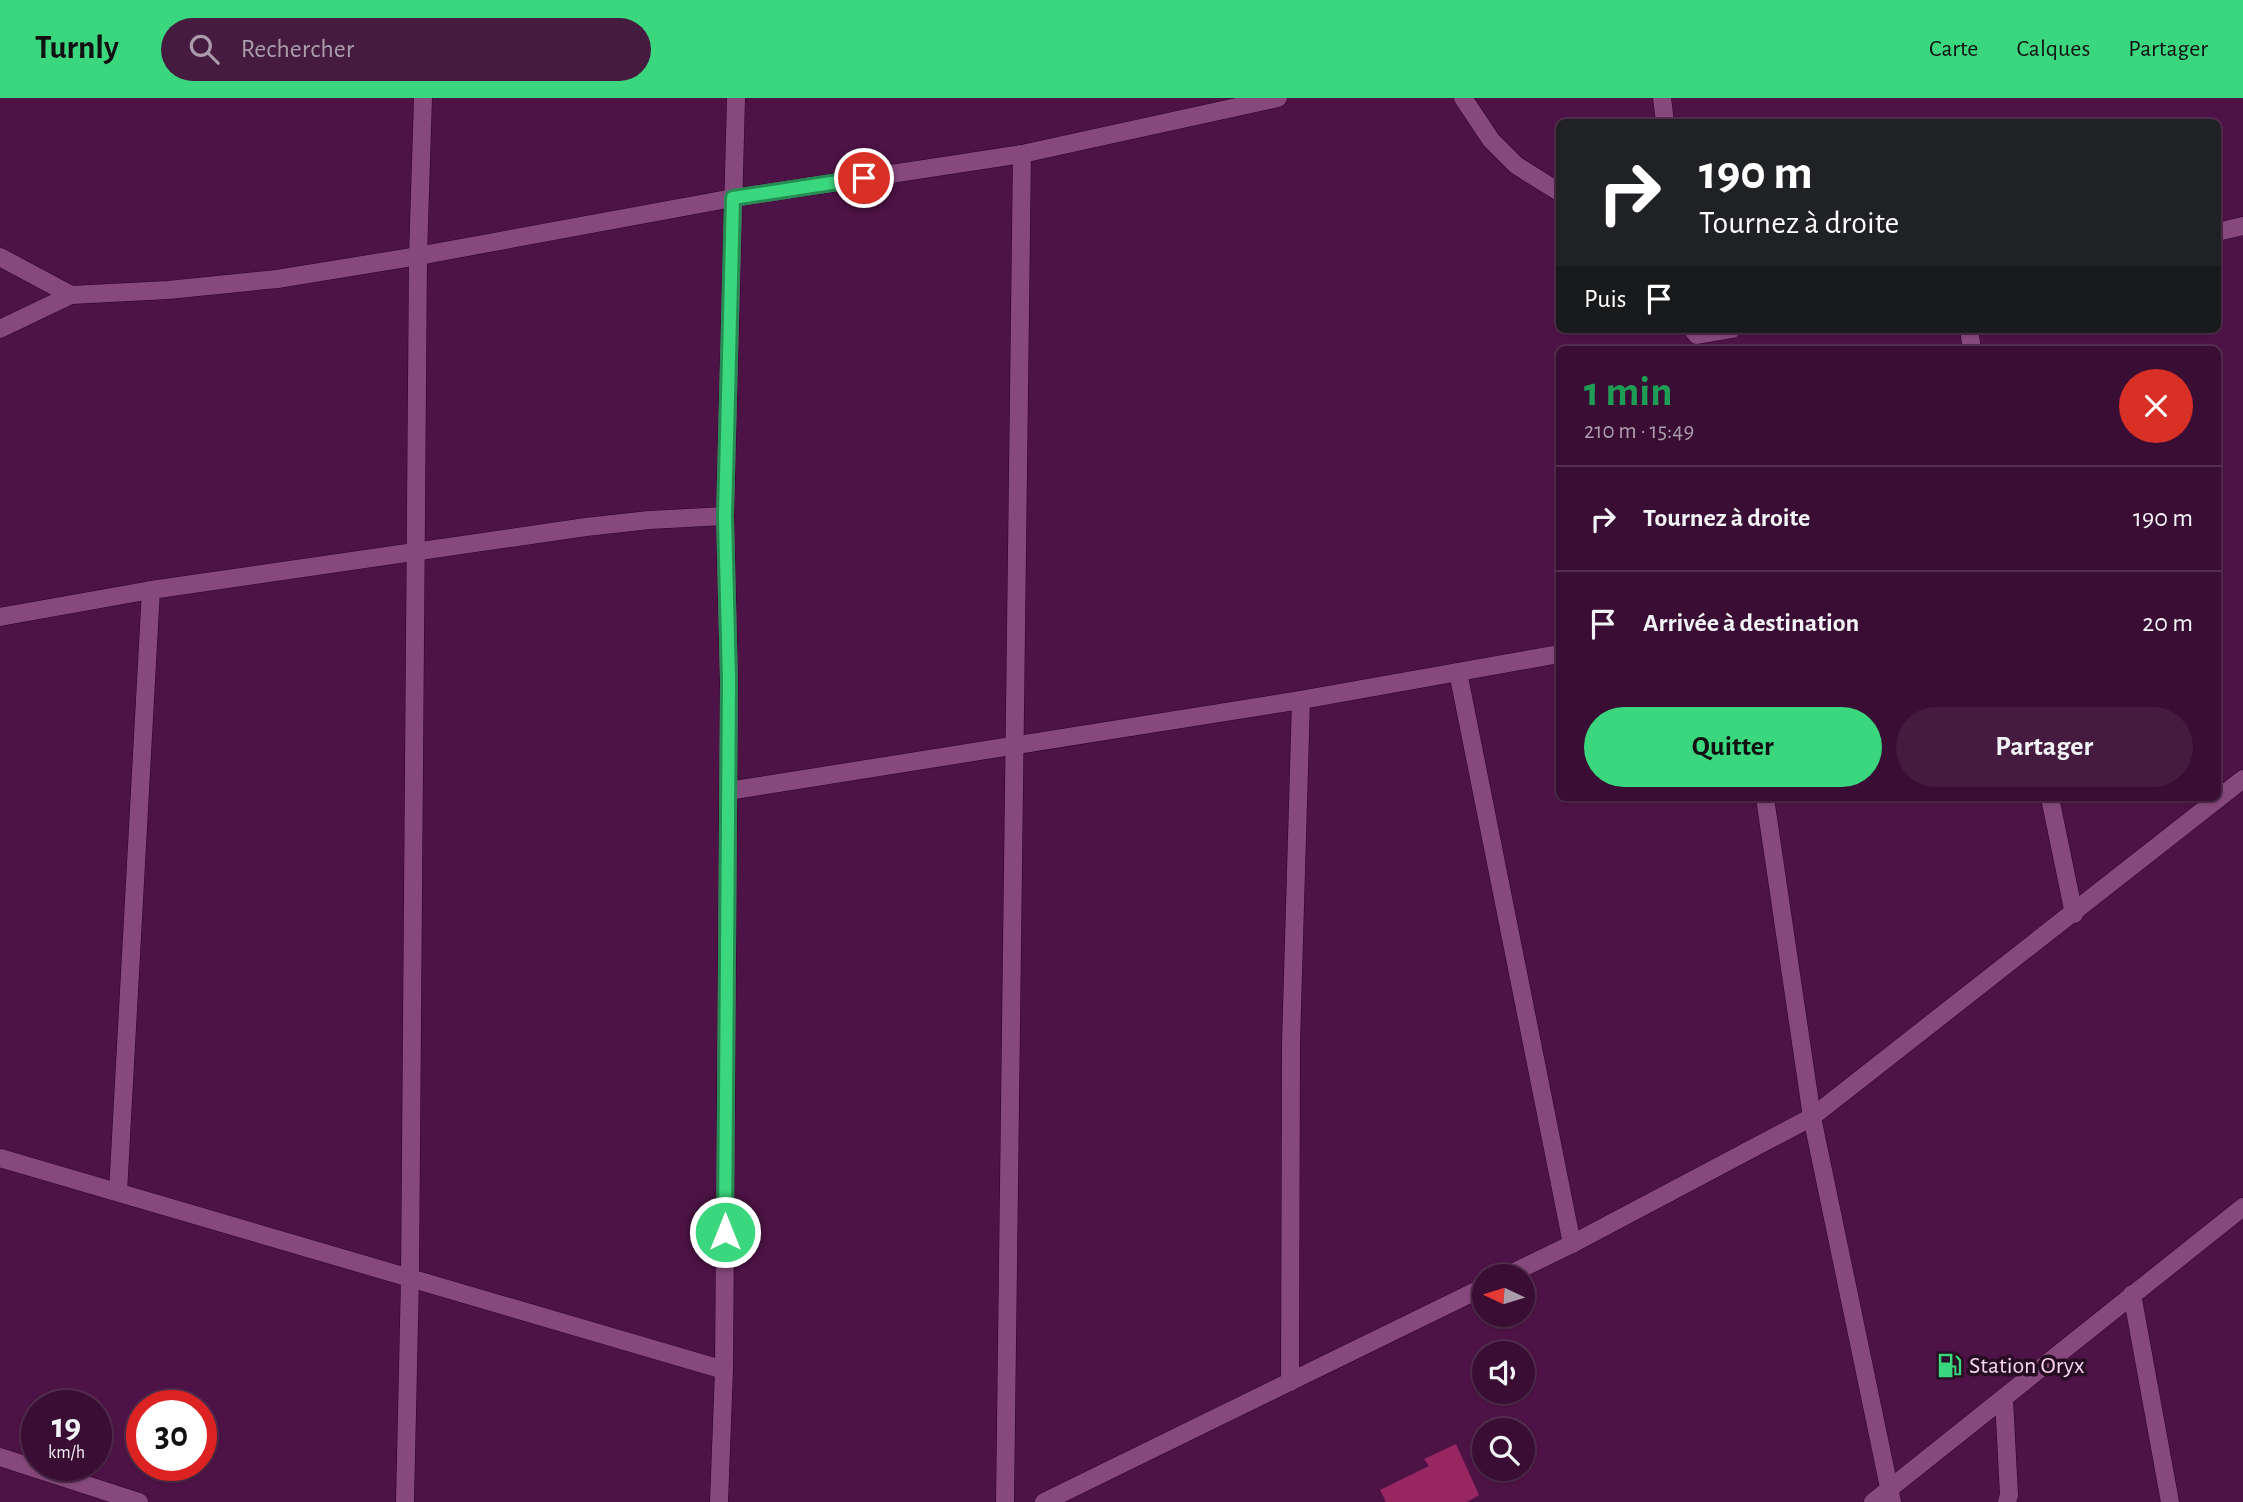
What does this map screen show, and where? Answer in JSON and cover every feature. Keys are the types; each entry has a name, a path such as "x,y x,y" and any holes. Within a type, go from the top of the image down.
{"street":[{"path":"405,1502 410,1278 418,256 423,98"},
{"path":"719,1502 724,1370 729,681 725,516 736,98"},
{"path":"0,329 71,295 277,279 418,256 733,198 1021,154 1278,98"},
{"path":"1463,98 1492,139 1516,165 1556,190"},
{"path":"1662,98 1665,119"},
{"path":"1005,1502 1021,154"},
{"path":"2221,231 2243,226"},
{"path":"0,257 71,295"},
{"path":"0,617 151,590 586,527 725,516"},
{"path":"118,1192 151,590"},
{"path":"728,791 1301,699 1556,654"},
{"path":"1458,672 1572,1244"},
{"path":"1290,1382 1291,1043 1301,699"},
{"path":"2221,797 2243,779"},
{"path":"1765,801 1812,1117 1891,1496"},
{"path":"2051,801 2074,914"},
{"path":"1531,1264 1812,1117 2215,801"},
{"path":"0,1158 724,1370"},
{"path":"1873,1502 1891,1496 2004,1399 2243,1207"},
{"path":"1044,1502 1472,1293"},
{"path":"2132,1294 2170,1502"},
{"path":"2004,1399 2009,1495 2007,1502"},
{"path":"0,1457 136,1501"}],"building":[{"path":"1456,1444 1479,1495 1467,1502 1386,1502 1380,1490 1429,1466 1424,1459"}],"place":[{"name":"Station Oryx","path":"1949,1365"}],"route":[{"path":"725,1232 729,681 725,516 733,198 864,178"}]}
